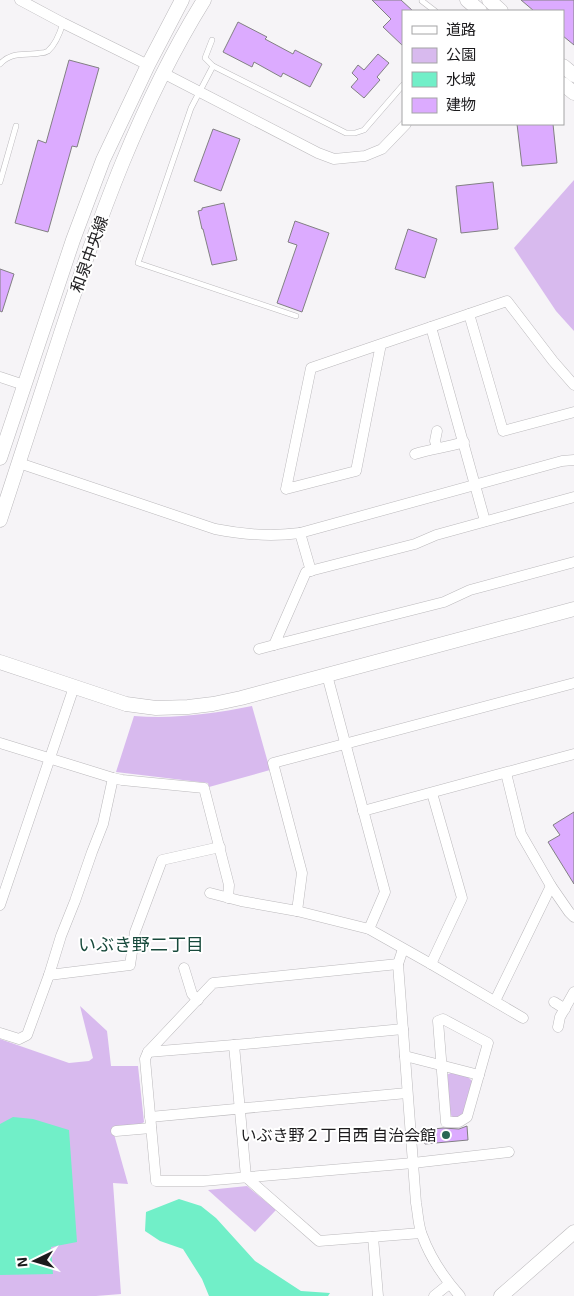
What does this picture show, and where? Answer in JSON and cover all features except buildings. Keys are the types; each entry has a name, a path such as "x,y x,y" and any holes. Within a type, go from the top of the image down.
{"street":[{"path":"20,0 148,65"},
{"name":"和泉中央線","path":"0,458 72,240 103,160 148,65 182,0"},
{"name":"和泉中央線","path":"0,520 90,245 133,138 163,73 204,0"},
{"path":"467,0 479,10"},
{"path":"489,0 500,10"},
{"path":"564,67 574,76"},
{"path":"163,73 318,153 334,159 365,156 382,149 405,125"},
{"path":"564,85 574,94"},
{"path":"381,344 356,471 286,489 311,368 381,344 432,327 507,301 574,385"},
{"path":"469,314 503,431 574,412"},
{"path":"432,327 484,521"},
{"path":"0,377 24,385"},
{"path":"437,431 435,441 437,448"},
{"path":"416,454 464,442"},
{"path":"19,463 216,528 236,533 278,536 300,533 562,461 574,460"},
{"path":"274,645 306,572 415,544 436,535 484,521 574,498"},
{"path":"300,533 311,571"},
{"path":"259,650 444,602 470,590 574,562"},
{"path":"0,662 126,704 156,708 188,707 213,704 574,609"},
{"path":"327,675 385,892 369,929"},
{"path":"297,911 302,873 273,763 574,683"},
{"path":"0,906 74,687"},
{"path":"0,743 113,778 204,788 229,885 228,898"},
{"path":"363,811 574,754"},
{"path":"506,773 521,834 551,886 574,917"},
{"path":"0,1033 19,1039 27,1035 61,936 103,824 113,778"},
{"path":"432,793 462,898 432,964"},
{"path":"49,975 130,965 135,932 162,860 220,847"},
{"path":"495,1001 551,886"},
{"path":"210,893 297,911 369,929 523,1018"},
{"path":"403,948 398,964 416,1203 421,1233 437,1266 460,1296"},
{"path":"398,964 213,982 148,1052 145,1060 156,1181 203,1181 413,1163 508,1152"},
{"path":"184,968 192,994 198,1000"},
{"path":"558,1027 560,1017 574,992"},
{"path":"554,1002 565,1009"},
{"path":"443,1019 488,1043 467,1116 459,1122 446,1122 442,1066 438,1020 443,1019"},
{"path":"148,1052 403,1028"},
{"path":"234,1045 246,1177 319,1241 421,1233"},
{"path":"405,1056 479,1075"},
{"path":"150,1116 407,1093"},
{"path":"116,1131 151,1128"},
{"path":"500,1296 574,1232"},
{"path":"374,1237 378,1296"},
{"path":"434,1296 449,1284"}],"lane":[{"path":"422,0 433,10"},
{"path":"0,64 5,59 16,54 46,52 55,43 63,23"},
{"path":"212,40 205,58 213,66 346,133 364,130 402,86"},
{"path":"213,66 191,108 138,263 296,316"},
{"path":"0,182 16,126"}],"green space":[{"path":"574,180 574,331 556,311 514,248"},
{"path":"252,706 270,770 209,787 208,783 116,772 134,716 164,717 193,715"},
{"path":"80,1006 107,1031 111,1066 138,1066 144,1122 141,1124 112,1127 128,1184 113,1183 121,1294 96,1296 0,1296 0,1039 69,1063 89,1061 93,1058"},
{"path":"451,1073 468,1077 473,1082 464,1113 459,1117 453,1117 449,1114 446,1075"},
{"path":"247,1186 276,1210 255,1232 208,1190"}],"water":[{"path":"13,1117 33,1119 69,1130 77,1242 51,1247 53,1274 0,1275 0,1124"},
{"path":"179,1199 201,1206 216,1218 255,1261 301,1291 330,1293 328,1296 209,1296 202,1279 183,1249 160,1241 145,1231 146,1212"}],"place":[{"name":"いぶき野２丁目西 自治会館","path":"446,1135"}],"district":[{"name":"いぶき野二丁目","path":"141,945"}]}
